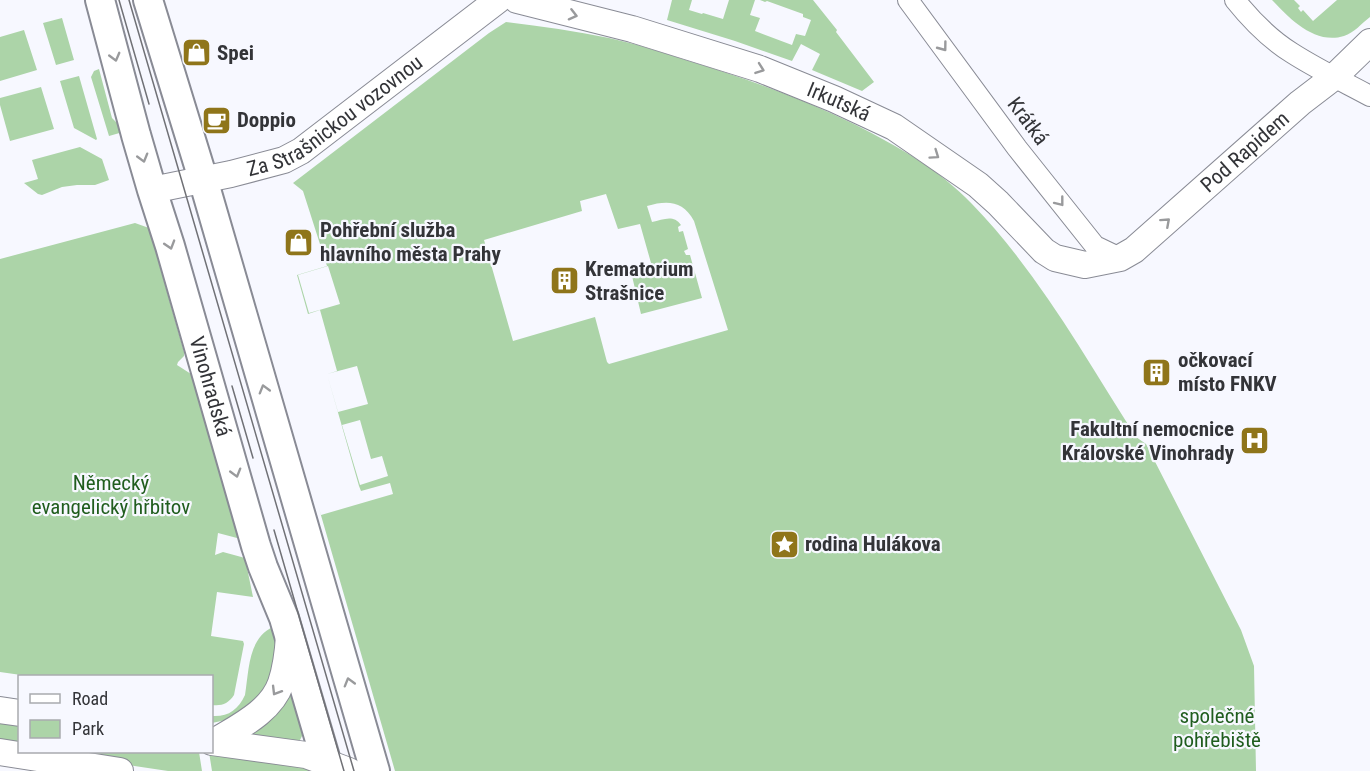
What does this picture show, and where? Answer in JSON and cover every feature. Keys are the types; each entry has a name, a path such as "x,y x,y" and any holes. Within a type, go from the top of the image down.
{"main road":[{"name":"Vinohradská","path":"100,0 152,190 171,246 263,567 284,618 335,768"},
{"path":"148,0 203,179 375,771"}],"street":[{"name":"Za Strašnickou vozovnou","path":"152,190 231,174 284,160 302,151 498,0"},
{"name":"Irkutská","path":"517,0 632,29 739,62 834,99 894,127 970,178 998,203 1044,251 1055,258 1085,265 1120,258"},
{"name":"Krátká","path":"908,0 1017,148 1095,246 1120,258"},
{"path":"1235,0 1265,32 1291,53 1370,96"},
{"name":"Pod Rapidem","path":"1120,258 1134,250 1300,103 1334,77 1370,42"},
{"path":"213,742 254,717 268,703 280,685 287,661 289,635"},
{"path":"0,710 18,713"},
{"path":"213,742 306,755 335,768"},
{"path":"9,759 120,771"}],"green space":[{"path":"672,0 692,0 689,10 723,19 729,0 755,0 750,15 760,18 755,31 792,45 796,34 805,36 811,20 803,17 803,14 760,0 813,0 874,82 862,91 812,70 820,54 801,44 792,61 667,20"},
{"path":"1272,0 1294,0 1300,6 1298,8 1301,12 1303,10 1313,21 1337,0 1370,0 1370,17 1348,35 1323,37 1313,34 1295,22"},
{"path":"62,18 74,60 56,65 43,23"},
{"name":"společné pohřebiště","path":"506,22 596,35 661,52 775,90 871,133 902,150 946,180 996,230 1060,316 1136,437 1146,444 1241,630 1254,666 1256,771 395,771 318,505 321,515 393,494 390,483 361,491 359,486 327,374 337,371 320,310 308,314 297,275 327,266 303,191 293,183","holes":["606,194 618,229 640,224 653,270 632,276 641,314 702,298 690,255 686,255 684,251 688,249 683,231 679,232 678,227 681,225 671,219 652,222 647,206 668,203 685,209 694,221 728,330 609,364 595,317 513,341 484,240 582,211 580,201","328,266 340,304 309,313 298,275","357,366 368,404 338,412 327,374","360,420 371,459 382,456 388,476 360,485 342,425"]},
{"path":"24,30 37,70 0,81 0,37"},
{"path":"99,69 112,118 123,132 109,136 91,77 94,71"},
{"path":"79,76 96,140 74,128 60,81"},
{"path":"41,87 54,129 10,141 0,98"},
{"path":"80,147 102,159 109,180 95,185 62,187 42,195 24,183 38,179 32,160"},
{"name":"Německý evangelický hřbitov","path":"135,223 149,228 184,352 184,356 177,365 191,374 240,538 218,533 215,555 223,552 245,558 253,597 217,592 211,636 243,641 244,644 234,695 222,705 213,705 213,675 21,675 0,672 0,259"},
{"path":"273,627 276,639 277,652 269,682 252,705 226,720 213,723 213,716 228,714 236,708 245,695 251,656 254,647 265,632"},
{"path":"290,692 304,732 300,740 297,742 253,735 252,732"},
{"path":"0,716 18,719 18,748 0,745"},
{"path":"48,753 199,753 202,771 168,771"},
{"path":"209,753 213,753 302,764 315,771 212,771"}],"tram line":[{"path":"119,0 149,104"},
{"path":"129,0 354,771"},
{"path":"232,386 253,458"},
{"path":"274,530 344,771"}],"place":[{"name":"Spei","path":"196,53"},
{"name":"Doppio","path":"216,120"},
{"name":"Pohřební služba hlavního města Prahy","path":"299,242"},
{"name":"Krematorium Strašnice","path":"564,281"},
{"name":"očkovací místo FNKV","path":"1157,372"},
{"name":"Fakultní nemocnice Královské Vinohrady","path":"1255,441"},
{"name":"rodina Hulákova","path":"784,544"}]}
